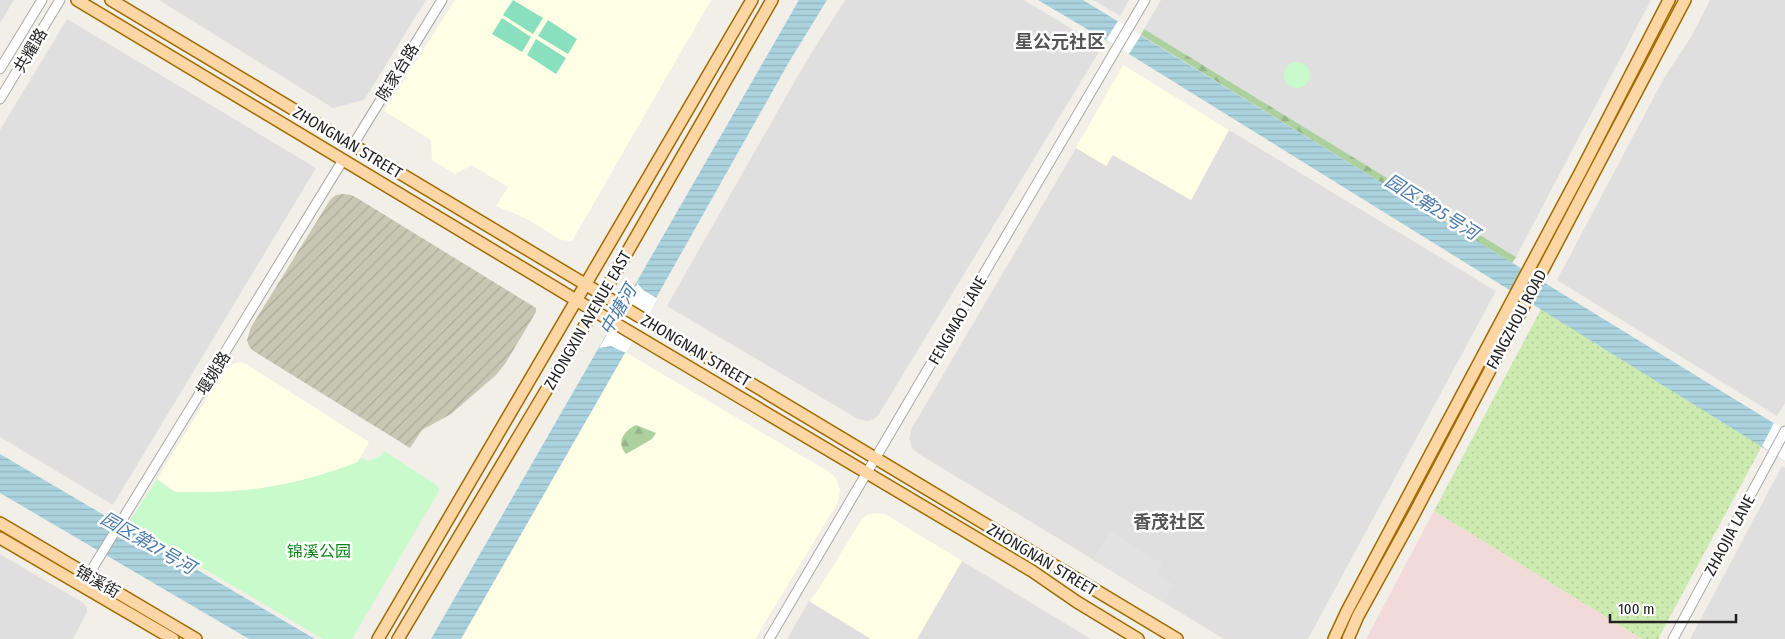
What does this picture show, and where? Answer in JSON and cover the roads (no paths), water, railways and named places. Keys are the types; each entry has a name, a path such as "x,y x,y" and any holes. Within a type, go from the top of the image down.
{"main road":[{"name":"ZHONGNAN STREET","path":"77,0 576,300 1025,566 1077,602 1138,639"},
{"name":"ZHONGNAN STREET","path":"111,0 1177,639"},
{"name":"ZHONGXIN AVENUE EAST","path":"378,639 752,0"},
{"name":"ZHONGXIN AVENUE EAST","path":"398,639 594,310 772,0"},
{"name":"FANGZHOU ROAD","path":"1334,639 1669,0"},
{"name":"FANGZHOU ROAD","path":"1348,639 1358,616 1685,0"},
{"name":"锦溪街","path":"0,523 196,639"},
{"name":"锦溪街","path":"0,538 173,639"}],"street":[{"name":"共耀路","path":"0,69 42,0"},
{"name":"共耀路","path":"0,99 60,0"},
{"name":"陈家台路","path":"353,145 442,0"},
{"name":"FENGMAO LANE","path":"769,639 1144,0"},
{"name":"堰姚路","path":"82,586 344,160"},
{"name":"ZHAOJIA LANE","path":"1673,639 1785,431"}],"water":[{"path":"799,0 827,0 789,62 656,298 658,299 656,303 625,353 461,639 431,639"},
{"path":"1038,0 1083,0 1785,430 1785,461 1129,54"},
{"name":"园区第27号河","path":"0,454 315,639 249,639 0,493"}],"district":[{"name":"星公元社区","path":"1060,42"},
{"name":"香茂社区","path":"1169,522"}],"water label":[{"name":"园区第25号河","path":"1432,207"},
{"name":"中塘河","path":"618,310"}],"park label":[{"name":"锦溪公园","path":"319,551"}]}
